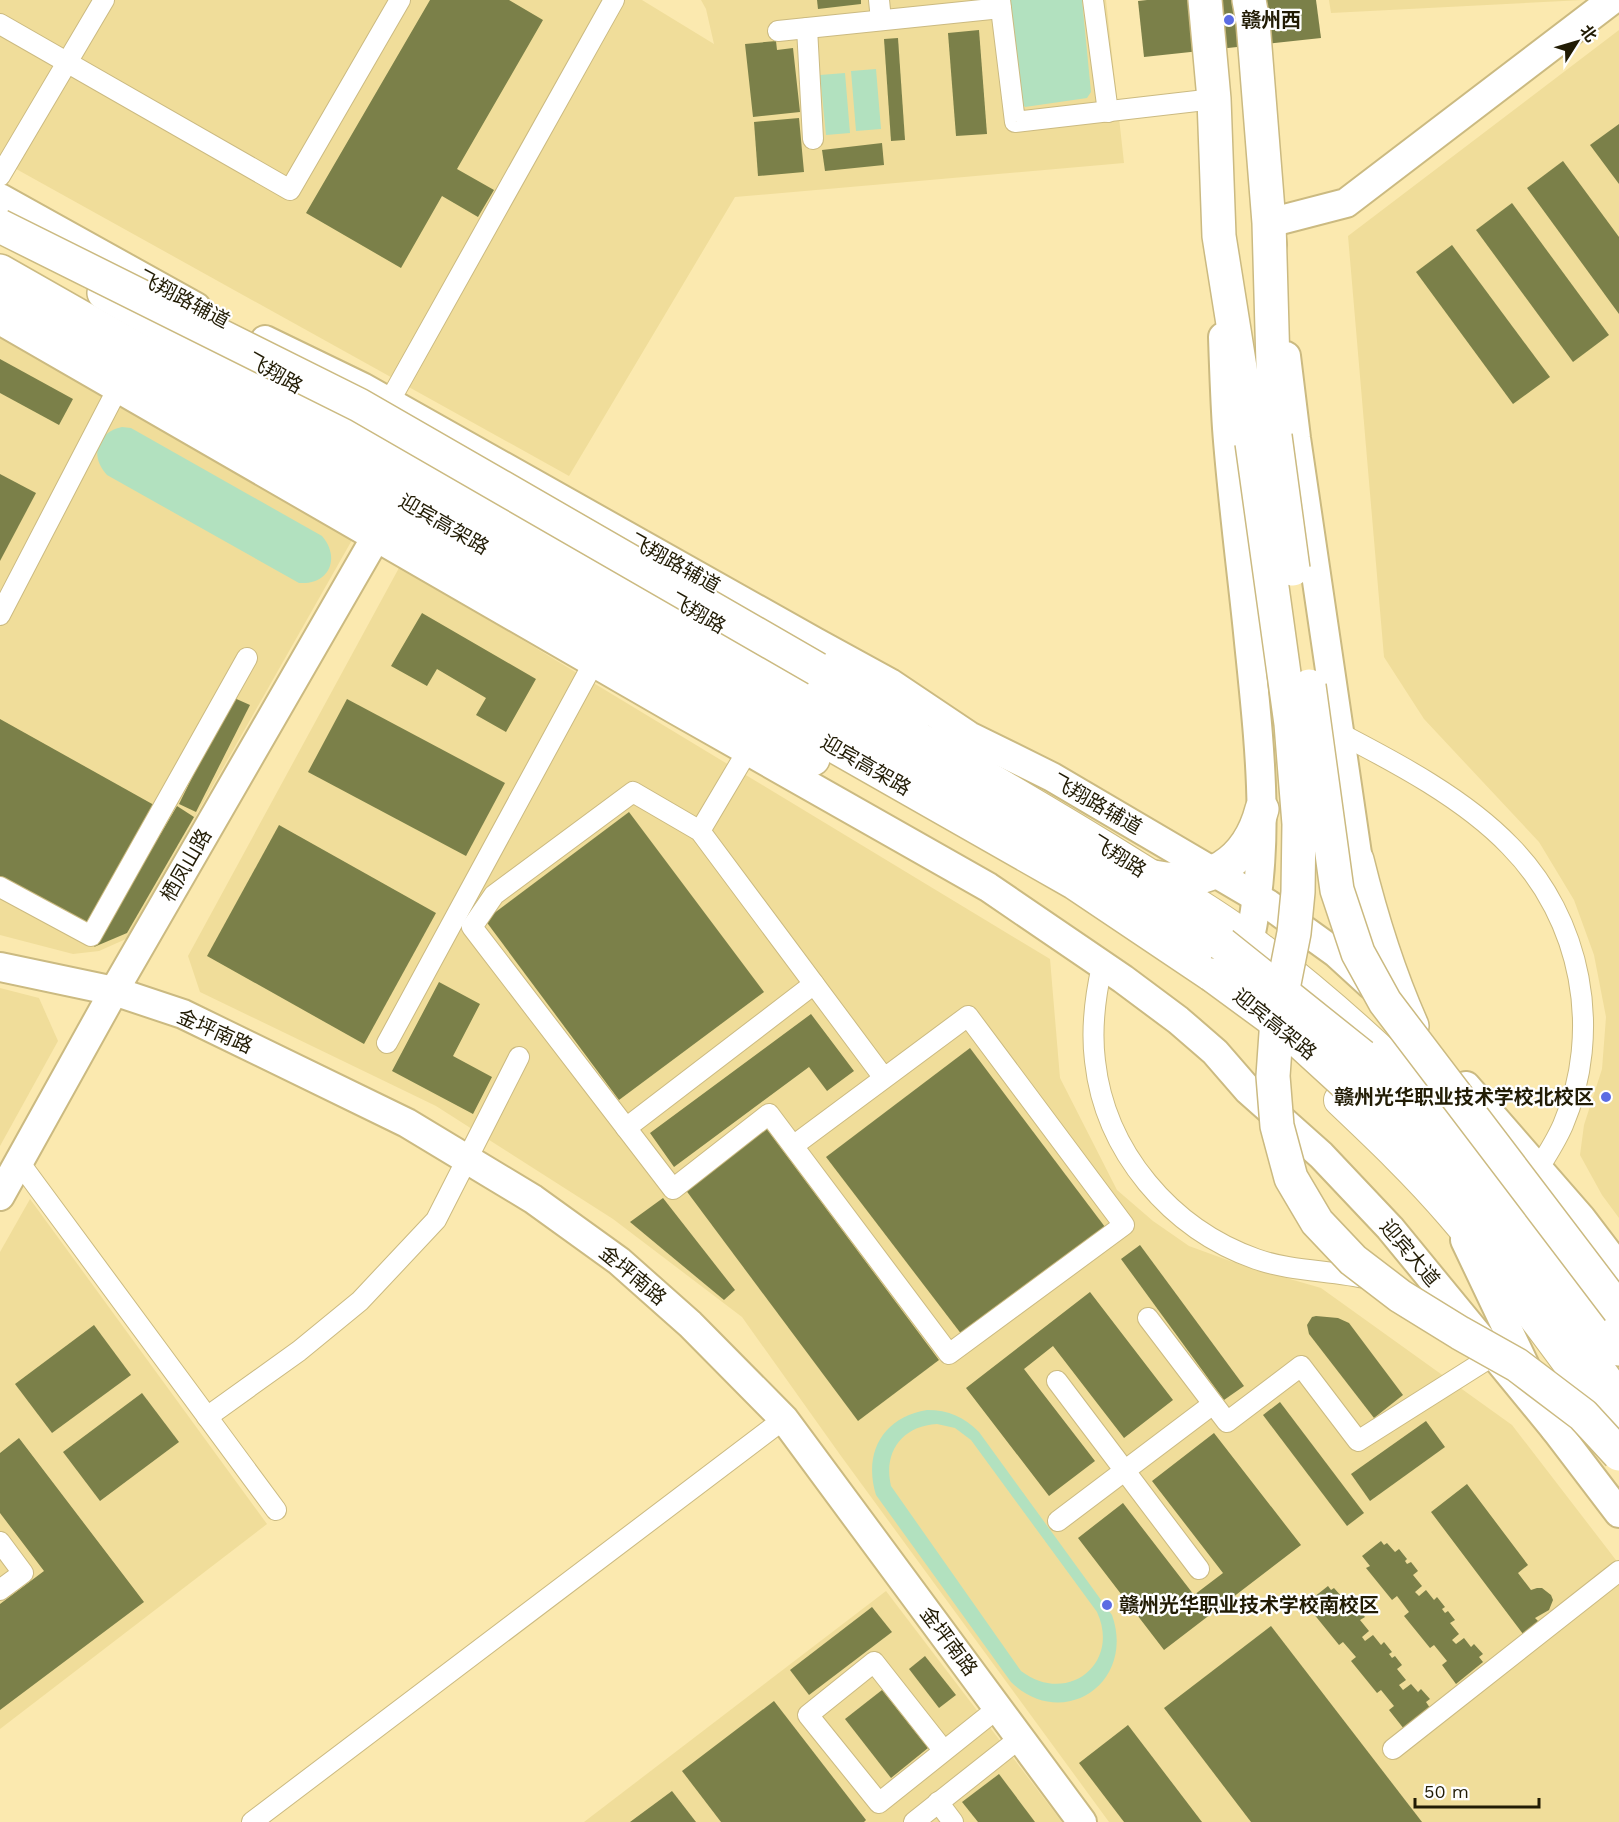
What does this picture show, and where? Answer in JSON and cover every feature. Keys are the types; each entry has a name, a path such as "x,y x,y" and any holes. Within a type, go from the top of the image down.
{"highway":[{"path":"1205,0 1214,99 1219,236 1264,439 1337,890 1358,953 1384,1002 1619,1310"},
{"path":"1249,0 1253,22 1269,223 1264,439 1299,824 1298,892 1294,933 1277,1019 1274,1076 1277,1126 1291,1178 1317,1222 1353,1260 1400,1296 1517,1365 1583,1415 1619,1454"},
{"path":"0,226 359,405 817,669 952,757"},
{"name":"迎宾高架路","path":"0,234 1086,855 1222,944 1362,1056 1426,1118 1489,1184 1619,1349"},
{"name":"迎宾高架路","path":"0,270 1075,883 1212,975 1287,1030 1406,1139 1465,1203 1563,1320 1619,1399"},
{"path":"0,295 184,407 680,690 929,819"},
{"path":"1153,877 1167,880 1196,879 1214,872 1235,859 1256,830 1262,809"},
{"path":"1357,860 1380,947 1411,1023 1432,1066 1454,1103 1502,1173"}],"main road":[{"name":"飞翔路","path":"0,217 952,757 1153,877 1232,928 1341,1016 1440,1106 1502,1173"},
{"path":"0,287 929,819 1068,896 1179,970 1272,1039 1307,1070"},
{"name":"迎宾大道","path":"1307,1070 1395,1152 1452,1214 1547,1331 1619,1432"},
{"path":"1502,1173 1619,1318"}],"street":[{"path":"0,176 104,0"},
{"path":"0,24 290,190 400,0"},
{"path":"389,402 614,0"},
{"path":"879,0 881,20"},
{"path":"1093,0 1108,112"},
{"path":"1307,1070 1341,1016 1346,962 1362,932 1363,908 1296,438 1269,223 1346,203 1612,0"},
{"path":"778,31 1001,4 1015,122 1214,99"},
{"path":"807,28 813,139"},
{"name":"飞翔路辅道","path":"0,198 204,311 362,387 890,683 969,736 1052,777 1257,898 1346,962"},
{"path":"1219,236 1227,428 1257,720 1262,809 1262,846 1257,898 1249,941 1229,1007"},
{"path":"0,320 988,886 1102,966 1095,1005 1093,1038 1095,1062 1104,1101 1115,1131 1139,1174 1172,1210 1213,1240 1250,1257 1282,1266 1358,1276 1384,1282 1431,1302 1472,1327"},
{"path":"0,615 118,388"},
{"name":"栖凤山路","path":"0,1196 114,992 376,537"},
{"path":"0,887 91,936 247,658"},
{"path":"387,1043 594,662"},
{"path":"1339,733 1418,776 1491,829 1527,864 1555,906 1573,953 1579,978 1583,1003 1583,1036 1578,1078 1572,1102 1563,1125 1538,1169"},
{"path":"700,831 748,750"},
{"path":"793,1146 968,1016 1124,1225 950,1354 793,1146 769,1114 673,1189 472,927 494,895 633,792 700,831 884,1078"},
{"path":"1346,962 1411,1023 1581,1218 1619,1268"},
{"name":"迎宾大道","path":"1102,966 1178,1020 1215,1052 1248,1090 1321,1155 1352,1187 1390,1228 1472,1327 1556,1430 1619,1513"},
{"name":"金坪南路","path":"0,967 114,992 193,1019 407,1123 533,1199 619,1261 690,1324 784,1419 1082,1822"},
{"path":"626,1128 813,984"},
{"path":"207,1417 299,1352 360,1301 436,1220 519,1057"},
{"path":"19,1162 276,1510"},
{"path":"1502,1173 1619,1286"},
{"name":"迎宾大道","path":"1452,1214 1556,1430"},
{"path":"1148,1318 1227,1422 1301,1366 1358,1441 1494,1355"},
{"path":"1057,1382 1199,1569"},
{"path":"1058,1521 1213,1404"},
{"path":"252,1822 784,1419"},
{"path":"0,1542 23,1573 0,1590"},
{"path":"1393,1749 1619,1571"},
{"path":"944,1751 874,1662 808,1715 879,1803 998,1708"},
{"path":"914,1822 1020,1738"},
{"path":"938,1802 953,1822"}],"shaded area":[{"path":"0,0 642,0 714,44 706,9 701,0 1106,0 1124,163 735,197 569,476 0,160"},
{"path":"1329,0 1583,0 1331,13"},
{"path":"1619,30 1619,1218 1602,1195 1580,1155 1584,1125 1602,1069 1606,1017 1594,955 1574,900 1539,842 1424,719 1384,657 1348,236"},
{"path":"0,331 356,533 126,939 99,951 73,954 0,935"},
{"path":"400,566 1050,959 1060,1078 1117,1190 1153,1221 1189,1246 1241,1265 1321,1288 1512,1425 1619,1564 1619,1822 1109,1822 742,1317 613,1219 436,1106 200,992 188,956"},
{"path":"0,988 39,998 58,1041 0,1146"},
{"path":"30,1199 267,1524 0,1729 0,1252"},
{"path":"886,1591 1062,1822 584,1822"}],"green space":[{"path":"1009,0 1082,0 1091,92 1087,98 1025,107 1020,101"},
{"path":"876,69 881,129 856,131 851,71"},
{"path":"845,73 850,133 826,135 820,75"},
{"path":"122,427 131,428 322,536 331,553 329,568 318,580 299,583 107,475 98,460 98,446 107,434"},
{"path":"927,1410 942,1411 962,1418 979,1432 1112,1615 1117,1639 1114,1661 1104,1679 1090,1693 1072,1701 1052,1702 1031,1696 1011,1682 876,1495 872,1465 880,1439 899,1420","holes":["937,1424 955,1428 971,1440 1097,1612 1103,1631 1102,1648 1096,1663 1085,1674 1072,1681 1056,1684 1038,1681 1021,1671 891,1486 890,1462 898,1443 905,1436 914,1430"]}],"building":[{"path":"430,0 509,0 543,20 457,169 494,190 478,217 442,196 401,268 306,213"},
{"path":"817,0 861,0 861,4 818,9"},
{"name":"赣州西","path":"1316,0 1321,38 1144,57 1138,1"},
{"path":"979,30 987,134 956,136 948,33"},
{"path":"898,38 905,140 891,141 884,39"},
{"path":"776,41 777,50 793,48 800,112 753,117 745,44"},
{"path":"799,118 804,172 758,176 754,122"},
{"path":"1619,124 1619,184 1590,145"},
{"path":"882,143 884,165 825,171 822,150"},
{"path":"1563,161 1619,237 1619,314 1527,188"},
{"path":"1512,203 1609,335 1573,362 1476,230"},
{"path":"1452,245 1550,377 1513,404 1416,272"},
{"path":"0,359 73,399 59,425 0,393"},
{"path":"0,474 36,493 0,561"},
{"path":"422,613 536,679 506,732 476,715 486,698 437,669 427,686 391,666"},
{"path":"232,697 250,705 196,812 179,804"},
{"path":"347,699 505,783 466,856 308,772"},
{"path":"0,719 154,805 87,925 0,876"},
{"path":"177,806 194,817 127,933 94,947"},
{"path":"629,812 764,992 619,1100 485,920"},
{"path":"279,825 436,913 364,1044 207,956"},
{"path":"439,982 480,1004 453,1056 492,1077 473,1114 392,1071"},
{"path":"811,1014 854,1071 827,1091 809,1067 674,1167 650,1133"},
{"path":"970,1048 1105,1227 962,1335 826,1157"},
{"path":"766,1128 939,1360 858,1421 685,1189"},
{"path":"663,1198 735,1290 724,1300 630,1222"},
{"path":"1140,1245 1244,1386 1224,1400 1121,1259"},
{"path":"1090,1292 1173,1400 1124,1438 1053,1346 1024,1369 1095,1461 1049,1496 966,1388"},
{"path":"1312,1317 1338,1318 1349,1323 1403,1395 1374,1418 1309,1334 1307,1325"},
{"path":"94,1325 131,1375 52,1433 15,1384"},
{"path":"142,1393 179,1442 100,1501 63,1452"},
{"path":"1280,1402 1364,1513 1347,1526 1263,1415"},
{"path":"1426,1421 1445,1447 1370,1501 1351,1474"},
{"path":"1214,1433 1301,1545 1164,1650 1078,1538 1123,1503 1194,1595 1223,1573 1152,1481"},
{"path":"19,1438 144,1602 0,1710 0,1604 44,1571 0,1513 0,1453"},
{"path":"1467,1484 1528,1565 1518,1573 1531,1590 1542,1588 1551,1595 1553,1600 1549,1610 1535,1618 1539,1622 1523,1634 1431,1512"},
{"path":"1381,1541 1384,1545 1387,1543 1395,1552 1399,1549 1407,1559 1405,1561 1407,1564 1411,1562 1418,1571 1413,1575 1422,1586 1415,1592 1419,1596 1426,1590 1434,1600 1437,1597 1445,1607 1442,1609 1445,1613 1448,1611 1455,1620 1450,1623 1459,1634 1452,1640 1456,1644 1464,1638 1471,1647 1474,1644 1483,1654 1479,1657 1483,1662 1456,1684 1442,1665 1447,1661 1434,1645 1430,1648 1404,1616 1409,1612 1397,1596 1392,1600 1366,1568 1370,1566 1362,1556"},
{"path":"1328,1586 1331,1590 1334,1588 1342,1597 1346,1594 1354,1604 1352,1606 1354,1609 1357,1607 1365,1617 1360,1620 1369,1631 1362,1637 1365,1641 1373,1635 1381,1645 1384,1642 1392,1652 1389,1654 1392,1658 1395,1656 1402,1665 1397,1669 1406,1680 1399,1685 1403,1690 1411,1684 1418,1692 1421,1689 1430,1699 1426,1702 1430,1708 1404,1729 1389,1710 1394,1706 1381,1690 1377,1693 1351,1661 1356,1657 1343,1642 1339,1645 1313,1613 1316,1611 1309,1601"},
{"path":"872,1607 892,1632 809,1695 790,1670"},
{"path":"1271,1626 1422,1822 1251,1822 1164,1708"},
{"path":"925,1656 956,1695 939,1708 909,1669"},
{"path":"882,1690 928,1748 891,1778 845,1719"},
{"path":"774,1701 866,1820 864,1822 721,1822 682,1771"},
{"path":"1128,1725 1202,1822 1124,1822 1079,1763"},
{"path":"999,1774 1035,1822 978,1822 962,1802"},
{"path":"672,1791 696,1822 630,1822"}],"place":[{"name":"赣州西","path":"1229,20"},
{"name":"赣州光华职业技术学校北校区","path":"1606,1097"},
{"name":"赣州光华职业技术学校南校区","path":"1107,1605"}]}
